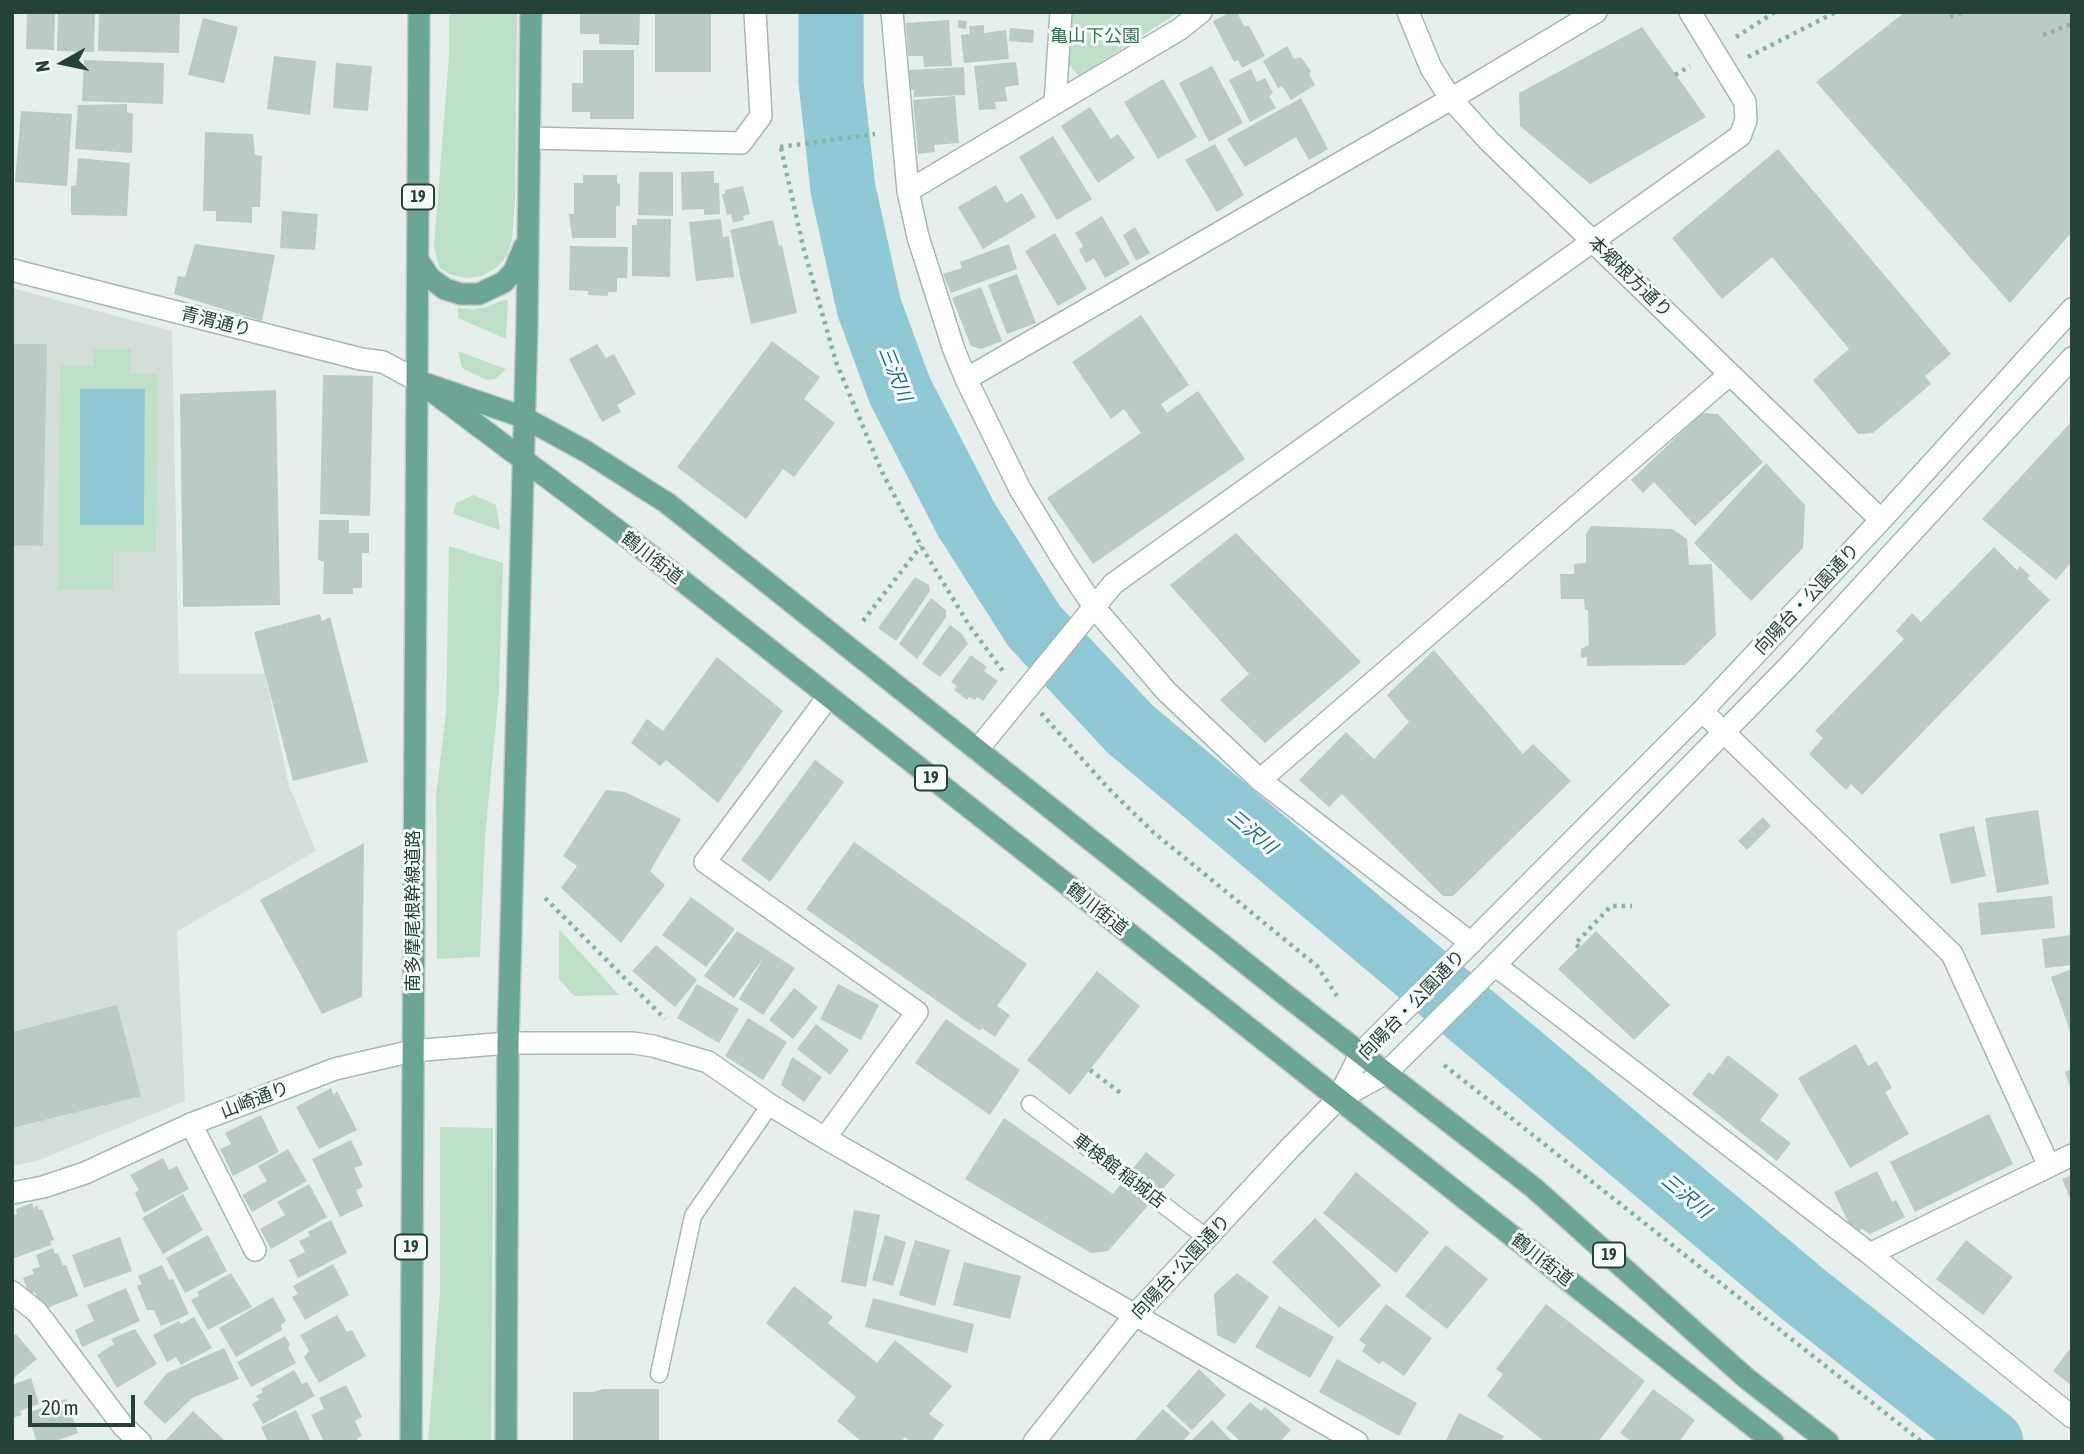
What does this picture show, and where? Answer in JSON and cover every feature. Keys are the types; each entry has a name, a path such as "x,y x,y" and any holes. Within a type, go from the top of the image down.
{"main road":[{"name":"19","path":"419,12 418,381 523,417 587,452 667,503 1534,1188 1746,1378 1828,1442"},
{"path":"506,1442 509,1043 529,224 531,12"},
{"path":"418,260 430,278 445,289 461,295 492,290 514,271 523,254 529,224"},
{"name":"鶴川街道","path":"418,381 632,541 1773,1442"},
{"name":"南多摩尾根幹線道路","path":"411,1442 418,381"}],"street":[{"path":"530,138 741,143 761,116 755,12"},
{"path":"892,12 908,191 918,237 965,379 1020,489 1094,607 1166,691 1260,780 1471,943"},
{"path":"1055,103 1060,12"},
{"path":"908,191 1180,29 1201,12"},
{"name":"本郷根方通り","path":"1408,12 1431,68 1451,99 1489,141 1881,520"},
{"path":"965,379 1451,99 1596,12"},
{"path":"977,750 1017,687 1080,625 1113,584 1740,136 1746,120 1745,102 1690,12"},
{"name":"青渭通り","path":"12,270 361,359 383,362 418,381"},
{"name":"向陽台・公園通り","path":"1337,1100 1360,1053 1702,711 1881,520 2072,309"},
{"name":"向陽台・公園通り","path":"1337,1100 1386,1073 1495,965 1724,733 2072,358"},
{"path":"1260,780 1729,375"},
{"path":"825,1138 917,1012 705,862 828,697"},
{"path":"1702,711 1952,954 2049,1166"},
{"path":"1495,965 1870,1254 2072,1417"},
{"name":"山崎通り","path":"12,1193 44,1187 85,1173 191,1124 335,1069 412,1051 509,1043 633,1043 671,1050 708,1062 770,1105 825,1138 1357,1442"},
{"name":"向陽台･公園通り","path":"1034,1442 1135,1315 1337,1100"},
{"path":"191,1124 255,1250"},
{"path":"1870,1254 2072,1155"},
{"path":"12,1292 37,1312 123,1426 140,1442"}],"lane":[{"name":"車検館 稲城店","path":"1030,1104 1207,1238"},
{"path":"660,1374 693,1216 770,1105"}],"path":[{"path":"1732,39 1775,12"},
{"path":"1744,59 1836,12"},
{"path":"1950,17 1963,12"},
{"path":"2043,35 2072,24"},
{"path":"1675,75 1693,63"},
{"path":"794,146 873,135"},
{"path":"781,148 803,246 836,362 882,472 921,546 970,625 1017,687"},
{"path":"860,625 921,546"},
{"path":"1038,709 1108,788 1153,832 1317,966 1341,1002"},
{"path":"545,898 673,1027"},
{"path":"1579,947 1575,944 1611,906 1632,906"},
{"path":"1444,1065 1922,1442"},
{"path":"1090,1070 1122,1094"}],"shaded area":[{"path":"12,288 172,331 179,674 265,674 289,786 316,851 177,931 185,1101 37,1161 12,1166"}],"green space":[{"path":"449,12 517,12 515,200 512,240 507,256 497,267 482,276 465,278 449,274 439,267 434,247 449,55"},
{"name":"亀山下公園","path":"1071,12 1179,12 1079,76 1068,63"},
{"path":"505,299 508,301 506,339 458,318 458,308 472,310"},
{"path":"94,349 130,349 130,373 158,374 156,552 113,552 113,590 58,589 60,366 93,366"},
{"path":"458,351 506,369 495,379 486,380 462,368"},
{"path":"474,495 496,505 500,530 453,514 456,503"},
{"path":"449,546 503,563 499,692 485,837 480,957 437,959 436,796 446,712"},
{"path":"559,929 619,995 574,996 559,979"},
{"path":"440,1127 493,1128 491,1442 428,1442 440,1291"}],"water":[{"path":"80,389 145,389 144,525 80,525"}],"building":[{"path":"27,12 55,12 54,50 26,49"},
{"path":"58,12 95,12 94,52 57,51"},
{"path":"99,12 180,12 179,53 98,51"},
{"path":"580,12 640,12 639,45 599,44 599,34 580,34"},
{"path":"1231,12 1237,12 1244,26 1249,26 1265,56 1242,68 1238,60 1234,62 1213,21"},
{"path":"1905,12 2072,12 2072,232 2010,303 1816,82"},
{"path":"655,14 711,14 711,72 655,72"},
{"path":"203,18 238,27 224,83 188,75"},
{"path":"949,20 952,66 924,67 923,56 908,56 906,23"},
{"path":"958,20 967,21 966,29 958,28"},
{"path":"984,25 984,33 1006,30 1009,59 964,63 961,35 970,34 969,26"},
{"path":"1642,27 1706,117 1590,184 1520,126 1519,93"},
{"path":"1010,28 1034,30 1033,43 1009,41"},
{"path":"1287,46 1294,59 1301,57 1311,71 1309,74 1315,85 1291,100 1282,86 1278,88 1263,61"},
{"path":"583,50 634,50 634,119 590,119 590,112 572,112 572,83 583,83"},
{"path":"274,56 316,61 310,115 267,109"},
{"path":"84,60 164,63 163,104 82,101"},
{"path":"1016,62 1019,85 1005,87 1007,101 995,102 996,109 979,110 974,66"},
{"path":"336,63 372,66 368,111 333,108"},
{"path":"1212,66 1243,123 1209,142 1179,83"},
{"path":"964,67 965,95 914,97 914,90 909,90 908,70"},
{"path":"1251,69 1257,82 1265,78 1273,93 1269,96 1276,108 1250,122 1229,80"},
{"path":"1163,79 1197,137 1158,159 1124,102"},
{"path":"955,96 959,143 934,145 935,152 918,154 913,100"},
{"path":"1301,98 1328,149 1309,160 1296,137 1245,167 1227,139"},
{"path":"127,104 127,112 133,114 132,153 75,149 78,105"},
{"path":"1090,107 1111,139 1118,134 1135,158 1098,183 1061,126"},
{"path":"21,111 72,114 67,186 15,182"},
{"path":"205,132 253,134 255,155 262,156 260,207 252,207 252,223 216,221 216,211 203,211"},
{"path":"1053,136 1092,199 1057,220 1019,157"},
{"path":"1215,144 1244,195 1217,212 1185,160"},
{"path":"1778,149 1951,354 1925,376 1931,384 1873,433 1858,434 1813,380 1849,349 1772,257 1722,299 1672,238"},
{"path":"78,158 130,163 127,216 71,215 71,186 76,185"},
{"path":"714,171 714,183 719,183 720,214 704,215 704,209 682,210 681,172"},
{"path":"639,172 673,172 673,216 638,215"},
{"path":"583,175 617,175 617,183 620,184 620,206 616,206 616,238 572,238 569,214 574,214 574,183 583,183"},
{"path":"996,185 1006,203 1022,193 1036,217 983,249 958,207"},
{"path":"743,186 750,214 743,216 744,220 733,223 731,214 727,215 722,194 725,194 725,190"},
{"path":"282,211 318,214 315,250 280,248"},
{"path":"1102,216 1130,264 1105,278 1094,258 1086,263 1079,250 1083,246 1075,233"},
{"path":"637,219 671,219 670,277 632,276 632,225 637,225"},
{"path":"721,219 723,237 729,236 734,277 696,281 689,222"},
{"path":"773,220 779,246 782,245 797,313 751,324 730,230"},
{"path":"1135,227 1150,253 1136,261 1123,235"},
{"path":"1055,233 1087,289 1058,306 1025,251"},
{"path":"195,244 275,255 262,321 174,294 178,276 185,277"},
{"path":"1009,244 1017,269 951,293 943,274 962,268 960,262"},
{"path":"570,246 628,247 627,278 617,278 617,292 608,292 608,296 569,290"},
{"path":"1017,274 1036,323 1007,334 988,285"},
{"path":"981,287 1002,341 981,349 971,346 952,298"},
{"path":"1141,315 1189,385 1161,404 1167,413 1198,391 1245,459 1093,564 1047,498 1141,433 1124,409 1111,419 1072,362"},
{"path":"772,341 820,377 804,399 835,423 794,477 783,469 746,519 677,467"},
{"path":"12,344 47,344 43,546 12,545"},
{"path":"597,344 606,358 614,354 636,394 617,405 621,412 602,422 569,359"},
{"path":"323,375 373,376 370,516 320,514"},
{"path":"276,390 280,605 183,607 180,394"},
{"path":"1702,413 1718,414 1763,462 1695,526 1654,482 1643,493 1631,480"},
{"path":"2072,421 2072,561 2056,580 1982,519"},
{"path":"1766,463 1805,505 1803,548 1751,601 1694,543"},
{"path":"319,520 349,520 349,533 369,533 369,553 362,553 362,588 353,588 353,594 323,594 324,562 318,560"},
{"path":"1591,526 1672,529 1687,539 1689,565 1712,564 1716,635 1685,665 1587,666 1587,657 1581,658 1581,649 1589,645 1588,610 1585,610 1584,599 1561,599 1560,574 1574,574 1574,564 1586,563 1586,534"},
{"path":"1236,533 1361,662 1265,743 1220,700 1249,674 1170,585"},
{"path":"1994,547 2017,570 2020,566 2030,576 2027,578 2050,600 1862,795 1851,784 1846,790 1809,754 1823,738 1815,731 1904,639 1896,631 1912,613 1921,622"},
{"path":"915,577 929,585 930,591 896,641 878,628"},
{"path":"931,598 946,610 946,617 917,659 899,644"},
{"path":"320,614 322,621 330,617 368,762 293,781 254,632"},
{"path":"950,625 962,634 968,644 940,677 922,664"},
{"path":"1434,650 1523,754 1533,744 1571,781 1453,896 1443,896 1342,794 1329,807 1299,780 1346,732 1374,759 1409,722 1387,695"},
{"path":"971,655 987,667 984,671 998,681 983,701 977,697 975,700 969,697 967,700 954,690 957,686 951,682"},
{"path":"717,657 783,711 718,803 666,760 660,766 631,743 647,719 663,731"},
{"path":"815,760 844,782 770,882 741,860"},
{"path":"606,790 625,792 681,819 650,871 665,885 621,943 561,888 577,866 563,856"},
{"path":"2038,810 2049,884 1997,893 1985,818"},
{"path":"1763,817 1771,826 1747,850 1738,841"},
{"path":"1974,826 1986,876 1951,884 1939,834"},
{"path":"854,842 1027,964 997,1006 1010,1015 995,1037 982,1028 980,1031 806,909"},
{"path":"364,843 362,997 322,1014 260,900"},
{"path":"2052,896 2055,928 1981,935 1978,903"},
{"path":"691,897 735,929 706,967 662,935"},
{"path":"737,931 795,968 763,1015 739,999 765,956 734,998 704,976"},
{"path":"1596,931 1670,1005 1634,1040 1558,969"},
{"path":"2072,935 2072,965 2045,968 2042,939"},
{"path":"656,945 697,980 675,1007 632,971"},
{"path":"2072,969 2072,1034 2071,1034 2051,977"},
{"path":"1097,971 1140,1006 1070,1095 1027,1060"},
{"path":"697,984 739,1009 719,1043 677,1018"},
{"path":"838,984 879,1005 861,1040 820,1019"},
{"path":"794,988 818,1007 793,1039 769,1020"},
{"path":"117,1005 141,1096 12,1128 12,1032"},
{"path":"748,1018 787,1042 763,1080 725,1056"},
{"path":"946,1019 1020,1070 990,1115 915,1063"},
{"path":"816,1024 849,1050 830,1075 797,1049"},
{"path":"1856,1044 1868,1066 1877,1061 1892,1088 1885,1092 1909,1134 1850,1168 1798,1078"},
{"path":"1728,1055 1779,1095 1760,1120 1791,1143 1777,1161 1692,1094 1709,1072 1713,1075"},
{"path":"792,1057 822,1077 804,1102 781,1085"},
{"path":"2072,1069 2072,1090 2071,1090 2065,1072"},
{"path":"331,1088 334,1095 337,1091 357,1130 319,1149 296,1107"},
{"path":"1989,1114 2013,1164 1915,1212 1890,1162"},
{"path":"261,1115 279,1152 233,1176 220,1149 231,1144 225,1133"},
{"path":"1004,1118 1113,1194 1146,1152 1175,1175 1108,1251 1091,1253 965,1179"},
{"path":"351,1140 363,1165 354,1168 363,1187 356,1190 363,1206 340,1217 312,1159"},
{"path":"288,1149 307,1181 252,1212 242,1195 267,1181 258,1166"},
{"path":"163,1158 169,1170 177,1166 189,1189 144,1213 135,1193 139,1190 130,1175"},
{"path":"1877,1171 1892,1202 1896,1200 1905,1217 1870,1234 1862,1229 1857,1232 1855,1226 1851,1228 1834,1192"},
{"path":"1356,1172 1429,1232 1396,1273 1323,1213"},
{"path":"2072,1175 2072,1203 2062,1179"},
{"path":"309,1184 327,1217 271,1249 260,1229 285,1215 277,1202"},
{"path":"183,1194 203,1230 163,1254 142,1218"},
{"path":"32,1203 34,1208 37,1205 39,1210 42,1209 54,1240 50,1241 51,1245 12,1259 16,1209"},
{"path":"854,1210 880,1215 866,1287 841,1282"},
{"path":"1315,1218 1381,1285 1339,1328 1272,1262"},
{"path":"331,1220 347,1253 298,1278 289,1260 305,1252 299,1241 310,1236 308,1232"},
{"path":"208,1235 227,1271 185,1293 166,1258"},
{"path":"885,1235 906,1242 893,1286 872,1280"},
{"path":"120,1237 132,1271 84,1288 72,1255"},
{"path":"915,1240 950,1250 935,1306 899,1295"},
{"path":"1966,1240 2013,1277 1983,1315 1936,1279"},
{"path":"1446,1245 1488,1279 1447,1329 1405,1296"},
{"path":"53,1248 63,1265 66,1265 78,1296 41,1310 35,1292 29,1294 23,1278 34,1274 32,1269 40,1267 36,1255"},
{"path":"964,1262 1021,1276 1010,1319 953,1305"},
{"path":"333,1264 349,1295 305,1320 292,1297 298,1294 293,1286"},
{"path":"162,1265 169,1280 173,1279 189,1314 161,1326 154,1310 147,1310 137,1286 142,1284 138,1276"},
{"path":"231,1273 252,1307 208,1330 191,1300 199,1296 197,1292"},
{"path":"1237,1273 1269,1297 1235,1344 1217,1335 1214,1294"},
{"path":"794,1286 833,1317 828,1323 877,1363 895,1340 952,1386 929,1414 944,1425 931,1442 911,1442 905,1437 901,1442 862,1442 837,1421 856,1397 766,1323"},
{"path":"126,1288 140,1321 82,1347 75,1330 94,1321 87,1305"},
{"path":"273,1297 286,1321 281,1325 282,1330 236,1357 219,1328"},
{"path":"873,1298 974,1324 967,1353 865,1327"},
{"path":"1386,1304 1432,1338 1404,1376 1383,1361 1379,1364 1362,1351 1366,1345 1359,1340"},
{"path":"1546,1304 1645,1381 1598,1442 1545,1442 1487,1396 1503,1374 1496,1369"},
{"path":"1279,1306 1334,1337 1310,1378 1255,1347"},
{"path":"337,1315 347,1332 352,1330 366,1356 319,1383 304,1357 309,1351 300,1335"},
{"path":"194,1317 212,1348 181,1365 176,1357 167,1362 153,1335 179,1321 181,1324"},
{"path":"135,1329 157,1364 117,1388 97,1355 114,1344 111,1339"},
{"path":"16,1334 37,1359 15,1377 12,1375 12,1337"},
{"path":"285,1336 296,1363 251,1387 237,1362"},
{"path":"224,1348 239,1379 192,1398 165,1424 143,1403 167,1373"},
{"path":"2069,1350 2072,1352 2072,1386 2053,1371"},
{"path":"1337,1359 1417,1403 1399,1436 1319,1392"},
{"path":"1199,1369 1226,1395 1192,1430 1166,1406"},
{"path":"294,1370 302,1384 307,1382 315,1396 263,1424 252,1404 259,1400 256,1396 263,1392 261,1389"},
{"path":"31,1378 39,1404 20,1411 22,1415 12,1418 12,1385"},
{"path":"346,1385 362,1417 355,1421 362,1436 357,1438 358,1442 324,1442 311,1415 324,1409 319,1398"},
{"path":"659,1389 659,1442 573,1442 573,1392"},
{"path":"1653,1389 1695,1420 1679,1442 1632,1442 1620,1433"},
{"path":"66,1399 78,1433 53,1442 37,1442 27,1413"},
{"path":"1250,1402 1261,1411 1265,1407 1291,1430 1280,1442 1241,1442 1226,1428"},
{"path":"1163,1409 1190,1433 1182,1442 1133,1442"},
{"path":"296,1410 311,1442 268,1442 261,1427"},
{"path":"193,1411 226,1442 164,1442"},
{"path":"1459,1413 1504,1436 1501,1442 1445,1442"},
{"path":"1212,1420 1233,1442 1190,1442"}],"waterway":[{"name":"三沢川","path":"831,12 831,82 843,189 869,307 900,391 966,519 1034,626 1130,729 1804,1295 1991,1442"}]}
